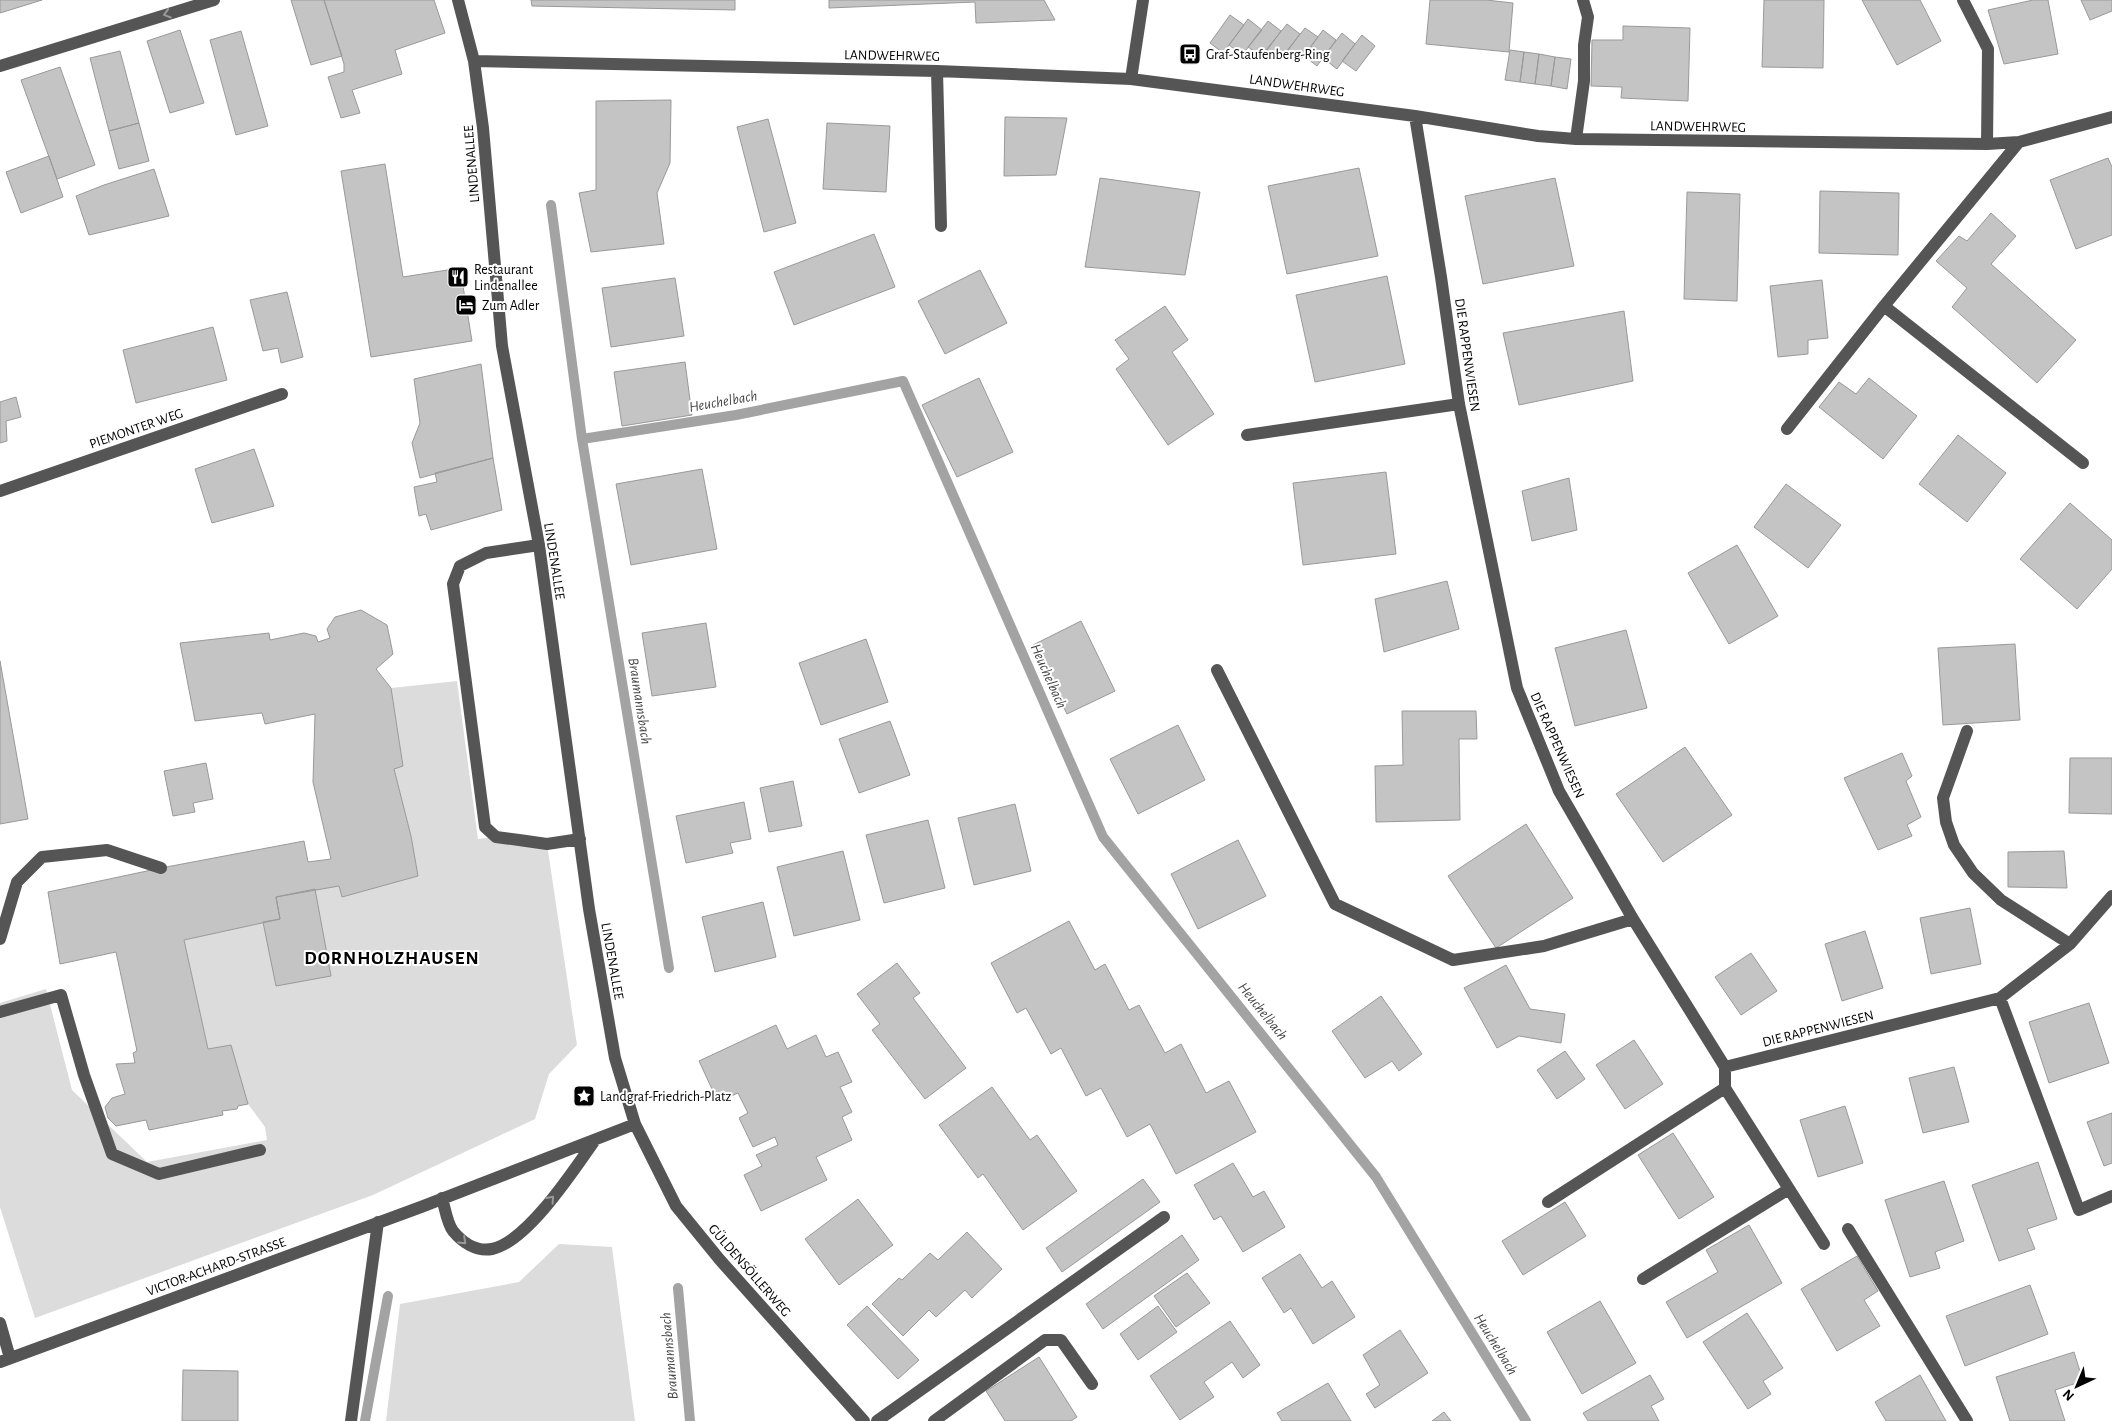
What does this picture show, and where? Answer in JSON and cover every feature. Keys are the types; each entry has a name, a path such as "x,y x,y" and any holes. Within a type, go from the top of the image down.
{"street":[{"path":"0,66 214,0"},
{"name":"LINDENALLEE","path":"458,0 474,62 483,128 502,346 539,545 589,909 615,1058 635,1124"},
{"path":"1132,78 1143,0"},
{"path":"1576,139 1584,81 1584,45 1588,17 1583,0"},
{"path":"1963,0 1988,49 1987,144"},
{"name":"LANDWEHRWEG","path":"474,62 937,71 1132,78 1415,116 1538,136 1576,139 1987,144 2019,142 2112,117"},
{"path":"937,71 941,226"},
{"name":"DIE RAPPENWIESEN","path":"1415,116 1459,404 1517,688 1559,791 1633,919 1725,1067 2000,998 2070,944 2112,896"},
{"path":"1787,429 1884,306 2019,142"},
{"path":"1884,306 2083,463"},
{"name":"PIEMONTER WEG","path":"0,490 282,394"},
{"path":"1247,435 1459,404"},
{"path":"539,545 486,553 460,566 453,584 485,827 496,837 547,844 580,839"},
{"path":"1216,670 1335,904 1453,960 1544,946 1633,919"},
{"path":"1967,731 1943,798 1946,822 1954,845 1973,873 2000,900 2070,944"},
{"path":"0,939 17,882 42,857 107,850 161,868"},
{"path":"0,1012 61,995 84,1075 112,1154 159,1174 260,1150"},
{"path":"2000,998 2078,1210 2112,1196"},
{"path":"1725,1067 1725,1088 1824,1244"},
{"path":"1548,1202 1725,1088"},
{"path":"595,1140 560,1190 518,1235 503,1245 490,1250 469,1246 451,1230 442,1198 635,1124"},
{"name":"GÜLDENSÖLLERWEG","path":"635,1124 676,1206 720,1260 864,1421"},
{"path":"1643,1279 1789,1189"},
{"name":"VICTOR-ACHARD-STRASSE","path":"5,1360 442,1198"},
{"path":"877,1421 1164,1217"},
{"path":"350,1421 378,1222"},
{"path":"1848,1229 1968,1421"},
{"path":"0,1323 5,1360"},
{"path":"934,1421 1045,1340 1061,1340 1092,1384"}],"shaded area":[{"path":"457,681 478,839 496,837 547,844 577,1045 549,1074 535,1119 373,1195 35,1318 0,1207 0,1003 46,989 72,1090 147,1162 267,1140 265,1127 248,1104 231,1045 208,1049 184,940 315,889 339,886 342,897 418,876 411,836 394,769 403,765 391,688"},
{"path":"559,1244 612,1247 635,1421 386,1421 400,1304 519,1282"}],"building":[{"path":"0,0 42,0 0,13"},
{"path":"291,0 324,0 342,56 311,65"},
{"path":"324,0 434,0 445,33 395,50 402,74 352,90 360,113 341,118 328,77 344,72 344,64"},
{"path":"531,0 735,0 735,10 532,6"},
{"path":"829,0 1044,0 1055,20 976,23 975,2 829,8"},
{"path":"1430,0 1486,0 1513,3 1509,52 1426,44"},
{"path":"1764,0 1824,0 1823,68 1762,67"},
{"path":"1862,0 1920,0 1941,41 1897,65"},
{"path":"2033,0 2048,0 2058,54 2004,64 1988,10"},
{"path":"2081,0 2112,0 2112,11 2090,20"},
{"path":"1230,15 1244,25 1223,53 1210,43"},
{"path":"1248,19 1262,30 1242,55 1229,45"},
{"path":"1268,21 1281,31 1262,57 1248,47"},
{"path":"1287,24 1300,34 1280,61 1266,50"},
{"path":"1623,26 1690,28 1688,101 1621,98 1622,87 1591,86 1592,40 1623,40"},
{"path":"1305,28 1318,37 1298,63 1285,53"},
{"path":"180,30 204,103 170,113 147,41"},
{"path":"1323,30 1336,40 1317,66 1304,56"},
{"path":"241,31 268,126 236,135 210,40"},
{"path":"1342,33 1355,44 1337,69 1323,58"},
{"path":"1362,35 1375,46 1356,71 1342,61"},
{"path":"1510,50 1524,52 1520,82 1505,80"},
{"path":"120,51 139,123 109,131 90,58"},
{"path":"1524,52 1539,54 1535,84 1520,82"},
{"path":"1539,54 1555,57 1551,86 1535,84"},
{"path":"1555,57 1571,59 1567,89 1551,86"},
{"path":"60,67 95,165 57,179 21,80"},
{"path":"671,100 670,163 657,193 664,244 591,252 579,193 596,190 596,101"},
{"path":"1005,117 1067,118 1056,175 1004,176"},
{"path":"768,119 796,223 764,232 737,127"},
{"path":"139,123 149,161 119,169 109,131"},
{"path":"827,123 890,126 886,192 823,189"},
{"path":"49,156 63,197 21,213 6,172"},
{"path":"2108,158 2112,167 2112,235 2076,249 2050,180"},
{"path":"385,164 403,277 460,268 472,341 371,357 341,171"},
{"path":"1359,168 1378,256 1287,274 1268,186"},
{"path":"154,169 169,216 89,235 76,196"},
{"path":"1100,178 1200,192 1185,275 1085,267"},
{"path":"1555,178 1574,266 1483,284 1465,196"},
{"path":"1820,191 1899,193 1898,255 1819,253"},
{"path":"1687,192 1740,194 1737,301 1684,299"},
{"path":"1991,213 2016,236 1991,264 2076,340 2037,383 1952,307 1967,288 1936,261 1959,236 1967,241"},
{"path":"874,234 895,287 794,325 774,272"},
{"path":"980,270 1007,323 945,354 918,301"},
{"path":"1387,276 1405,364 1315,382 1296,295"},
{"path":"675,278 684,336 611,347 602,288"},
{"path":"1822,280 1828,338 1808,340 1808,354 1778,357 1770,286"},
{"path":"287,292 303,357 281,363 278,348 263,351 250,300"},
{"path":"1165,306 1188,340 1172,352 1214,414 1168,445 1116,369 1129,359 1115,340"},
{"path":"1624,311 1633,381 1519,405 1503,333"},
{"path":"213,327 227,380 136,403 123,350"},
{"path":"685,362 692,415 622,426 614,372"},
{"path":"481,364 493,458 420,478 412,443 420,423 414,379"},
{"path":"979,378 1013,452 957,477 922,405"},
{"path":"1869,378 1917,416 1883,459 1819,407 1839,382 1856,394"},
{"path":"16,397 21,417 6,421 7,441 0,443 0,402"},
{"path":"1958,435 2006,473 1967,522 1919,484"},
{"path":"254,449 274,506 212,523 195,469"},
{"path":"493,458 502,510 431,530 426,514 419,516 414,487 437,482 435,473"},
{"path":"702,469 717,549 631,565 616,484"},
{"path":"1386,472 1396,554 1303,565 1293,483"},
{"path":"1569,478 1577,530 1532,541 1522,491"},
{"path":"1786,484 1841,525 1808,568 1754,527"},
{"path":"2070,503 2112,540 2112,569 2077,609 2020,559"},
{"path":"1737,545 1778,616 1729,644 1688,573"},
{"path":"1447,581 1459,629 1384,652 1375,599"},
{"path":"361,610 387,625 393,654 376,669 391,688 403,766 394,769 411,836 418,876 342,897 339,886 276,897 280,919 184,940 208,1049 231,1045 248,1104 238,1106 237,1109 222,1111 223,1115 149,1130 146,1120 116,1126 108,1118 105,1107 112,1098 125,1094 116,1064 135,1063 133,1053 137,1051 116,952 60,964 48,892 304,841 308,862 331,859 313,782 315,714 265,724 262,713 195,721 180,643 269,633 270,640 304,633 316,636 318,642 330,638 327,629 335,617"},
{"path":"1081,621 1115,691 1067,714 1033,645"},
{"path":"706,623 716,687 652,696 642,633"},
{"path":"1626,630 1647,708 1575,726 1555,648"},
{"path":"866,639 888,702 821,725 799,663"},
{"path":"2015,644 2020,720 1943,725 1938,648"},
{"path":"0,661 28,819 0,824"},
{"path":"1402,711 1476,711 1477,739 1459,739 1460,820 1376,822 1375,766 1403,765"},
{"path":"890,721 910,775 859,793 839,739"},
{"path":"1178,725 1205,780 1138,814 1110,759"},
{"path":"1685,747 1732,815 1663,862 1616,794"},
{"path":"1902,753 1912,776 1906,781 1921,817 1907,825 1912,836 1878,850 1844,778"},
{"path":"2070,758 2112,758 2112,814 2069,813"},
{"path":"206,763 213,799 193,803 195,812 173,816 164,771"},
{"path":"793,781 802,826 769,832 760,788"},
{"path":"744,802 751,839 730,843 733,853 686,863 676,816"},
{"path":"1015,804 1031,871 974,885 958,818"},
{"path":"928,820 945,888 884,903 866,835"},
{"path":"1526,824 1573,898 1496,948 1448,876"},
{"path":"1238,840 1266,896 1198,929 1171,874"},
{"path":"843,851 860,920 794,936 777,867"},
{"path":"2064,851 2067,888 2008,887 2008,852"},
{"path":"315,889 331,976 276,986 263,922 280,919 276,897"},
{"path":"763,902 776,957 715,972 702,917"},
{"path":"1970,908 1981,964 1931,974 1920,918"},
{"path":"1069,921 1095,970 1105,964 1129,1010 1139,1005 1165,1053 1181,1044 1206,1093 1229,1081 1256,1132 1176,1174 1150,1124 1127,1137 1101,1088 1086,1096 1061,1048 1051,1054 1026,1008 1017,1013 991,963"},
{"path":"1865,931 1883,988 1842,1001 1825,944"},
{"path":"1751,953 1777,991 1741,1015 1715,977"},
{"path":"897,963 920,993 913,998 966,1068 925,1099 872,1030 880,1024 857,994"},
{"path":"1506,965 1530,1009 1565,1014 1561,1043 1519,1036 1497,1048 1464,988"},
{"path":"1381,996 1422,1054 1399,1071 1392,1061 1365,1078 1332,1031"},
{"path":"2089,1003 2109,1063 2049,1083 2029,1022"},
{"path":"776,1025 787,1049 816,1035 826,1057 838,1052 852,1082 840,1087 852,1112 842,1117 852,1140 816,1157 827,1180 761,1211 744,1175 762,1166 756,1155 778,1145 775,1137 753,1147 739,1118 748,1113 738,1093 718,1102 699,1061"},
{"path":"1634,1040 1663,1084 1625,1109 1596,1065"},
{"path":"1565,1051 1585,1079 1557,1099 1537,1070"},
{"path":"1954,1067 1969,1122 1923,1133 1909,1078"},
{"path":"992,1087 1030,1140 1037,1135 1077,1191 1023,1230 983,1174 978,1178 939,1125"},
{"path":"1845,1106 1863,1163 1818,1177 1800,1120"},
{"path":"2112,1113 2112,1163 2104,1166 2087,1122"},
{"path":"1673,1133 1714,1197 1679,1219 1638,1155"},
{"path":"2038,1162 2057,1219 2027,1229 2035,1249 1999,1261 1972,1185"},
{"path":"1233,1163 1253,1197 1264,1191 1285,1227 1243,1252 1221,1216 1214,1220 1194,1185"},
{"path":"1143,1179 1160,1202 1062,1272 1046,1248"},
{"path":"1944,1181 1964,1241 1935,1252 1940,1268 1910,1277 1885,1200"},
{"path":"858,1199 893,1245 839,1285 805,1239"},
{"path":"1565,1202 1586,1236 1523,1275 1502,1241"},
{"path":"1749,1225 1782,1283 1687,1338 1666,1302 1718,1272 1706,1250"},
{"path":"967,1232 1002,1269 972,1298 965,1290 936,1317 929,1310 903,1336 872,1304 899,1278 902,1280 930,1253 938,1260"},
{"path":"1182,1235 1199,1260 1103,1329 1086,1304"},
{"path":"1300,1254 1322,1288 1332,1281 1355,1317 1313,1344 1291,1308 1284,1313 1262,1278"},
{"path":"1857,1256 1878,1291 1864,1300 1880,1326 1837,1351 1801,1289"},
{"path":"1187,1273 1210,1303 1176,1327 1154,1296"},
{"path":"2030,1285 2048,1334 1965,1366 1946,1316"},
{"path":"1600,1301 1636,1363 1582,1394 1547,1332"},
{"path":"867,1306 919,1360 898,1379 847,1325"},
{"path":"1158,1306 1177,1332 1138,1360 1120,1334"},
{"path":"1747,1313 1783,1368 1763,1381 1771,1394 1748,1409 1703,1342"},
{"path":"1230,1321 1260,1365 1243,1378 1232,1362 1204,1382 1214,1397 1180,1420 1150,1376"},
{"path":"1400,1330 1428,1373 1375,1408 1366,1394 1380,1385 1363,1355"},
{"path":"2074,1352 2083,1381 2055,1390 2065,1421 2010,1421 1996,1377"},
{"path":"1039,1357 1077,1417 1071,1421 1005,1421 986,1391"},
{"path":"183,1370 238,1371 238,1421 182,1421"},
{"path":"1650,1375 1664,1399 1651,1406 1659,1421 1588,1421 1583,1413"},
{"path":"1920,1375 1946,1421 1886,1421 1875,1402"},
{"path":"1328,1383 1351,1421 1282,1421 1277,1413"},
{"path":"1444,1412 1451,1421 1432,1421"}],"waterway":[{"name":"Heuchelbach","path":"551,205 582,439 736,415 903,381 1103,837 1376,1177 1526,1421"},
{"name":"Braumannsbach","path":"582,439 669,968"},
{"name":"Braumannsbach","path":"678,1288 690,1421"},
{"path":"365,1421 388,1296"}],"place":[{"name":"Graf-Staufenberg-Ring","path":"1190,54"},
{"name":"Restaurant Lindenallee","path":"458,277"},
{"name":"Zum Adler","path":"466,305"},
{"name":"Landgraf-Friedrich-Platz","path":"584,1096"}],"district":[{"name":"DORNHOLZHAUSEN","path":"392,957"}]}
